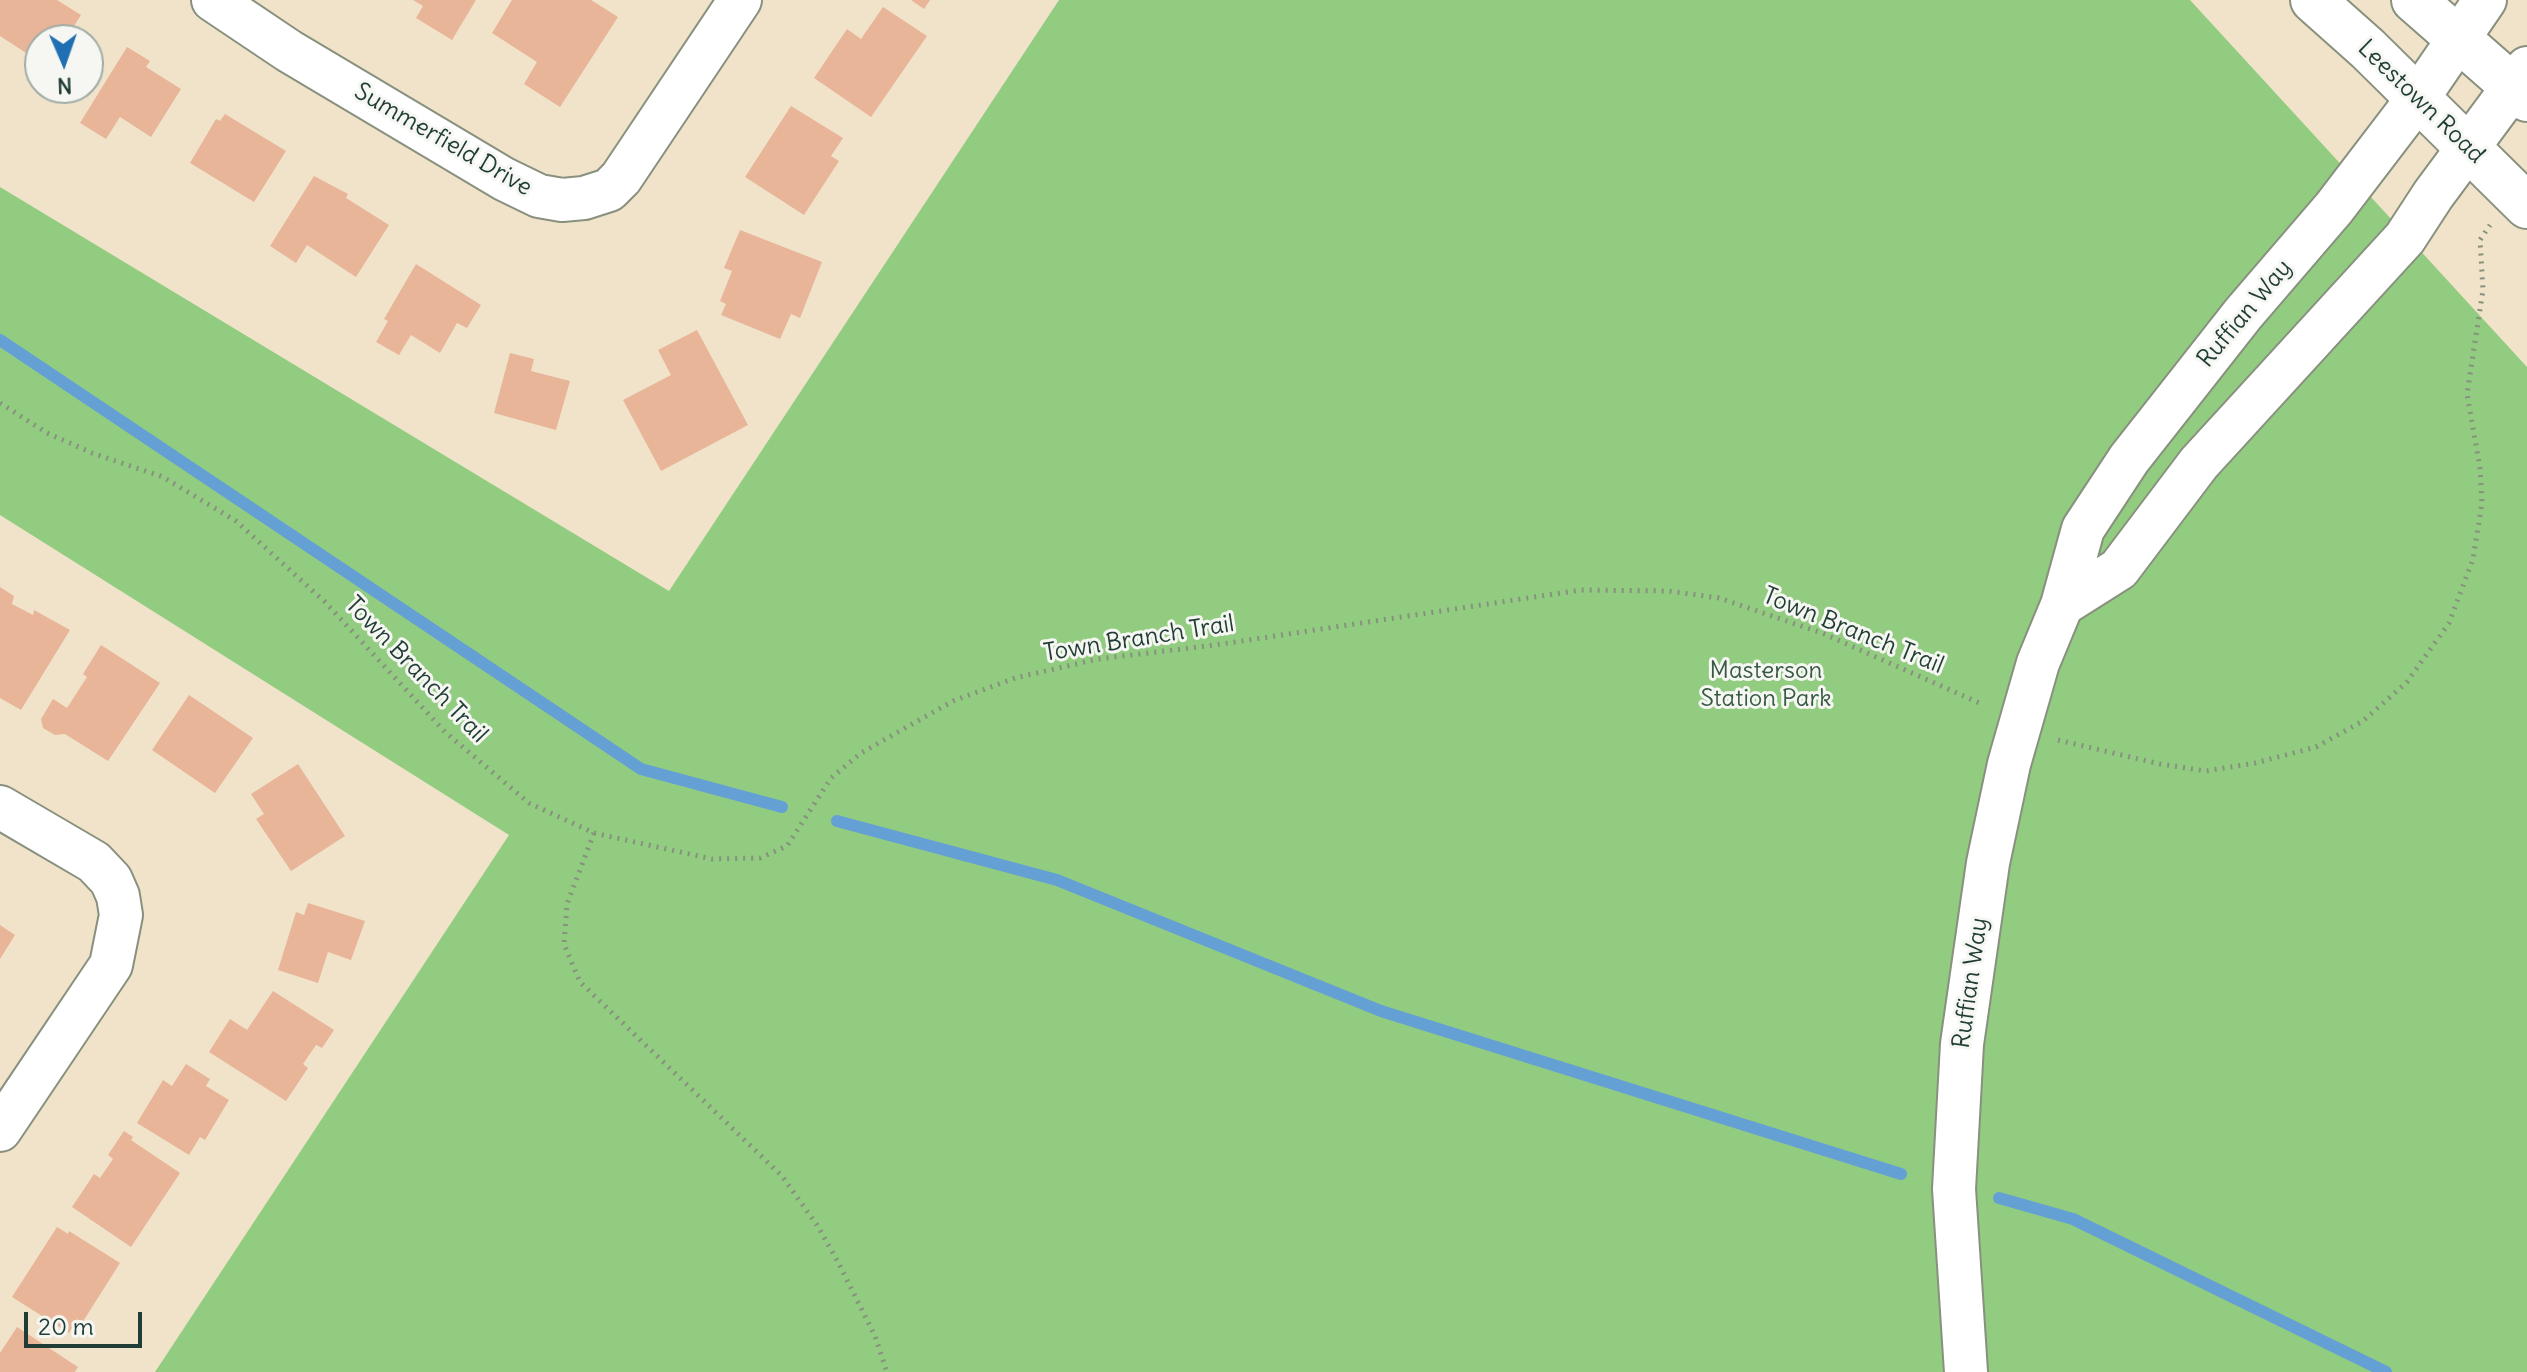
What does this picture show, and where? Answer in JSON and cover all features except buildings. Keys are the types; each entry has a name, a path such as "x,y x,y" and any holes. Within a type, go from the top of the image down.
{"main road":[{"name":"Leestown Road","path":"2313,0 2527,206"},
{"path":"2414,0 2459,40 2522,85"}],"street":[{"name":"Summerfield Drive","path":"213,0 289,51 504,179 539,196 562,200 584,198 609,190 621,178 740,0"},
{"name":"Ruffian Way","path":"1966,1372 1954,1189 1962,1044 1988,863 2009,764 2038,663 2062,605 2083,529 2129,459 2243,314 2334,208 2418,98 2485,0"},
{"path":"2062,605 2119,569 2199,463 2405,238 2433,195 2522,85"},
{"path":"0,807 94,862 111,880 121,915 111,965 0,1130"}],"path":[{"path":"2056,739 2175,767 2206,771 2243,765 2316,747 2363,721 2407,682 2449,623 2473,559 2482,503 2480,468 2467,394 2483,290 2480,240"},
{"name":"Town Branch Trail","path":"0,403 47,433 92,453 163,477 236,521 325,602 445,732 529,803 594,833 712,859 760,858 787,846 831,778 861,753 953,701 1015,678 1098,659 1215,645 1581,590 1668,591 1719,598 1822,633 1996,710"},
{"path":"594,833 567,904 564,944 580,982 782,1176 817,1225 838,1262 875,1336 887,1372"}],"green space":[{"name":"Masterson Station Park","path":"1059,0 2190,0 2527,367 2527,1372 155,1372 509,835 0,515 0,187 669,591"}],"waterway":[{"path":"0,340 641,769 782,807"},
{"path":"837,821 1057,880 1381,1011 1901,1174"},
{"path":"1999,1198 2073,1219 2386,1372"}]}
